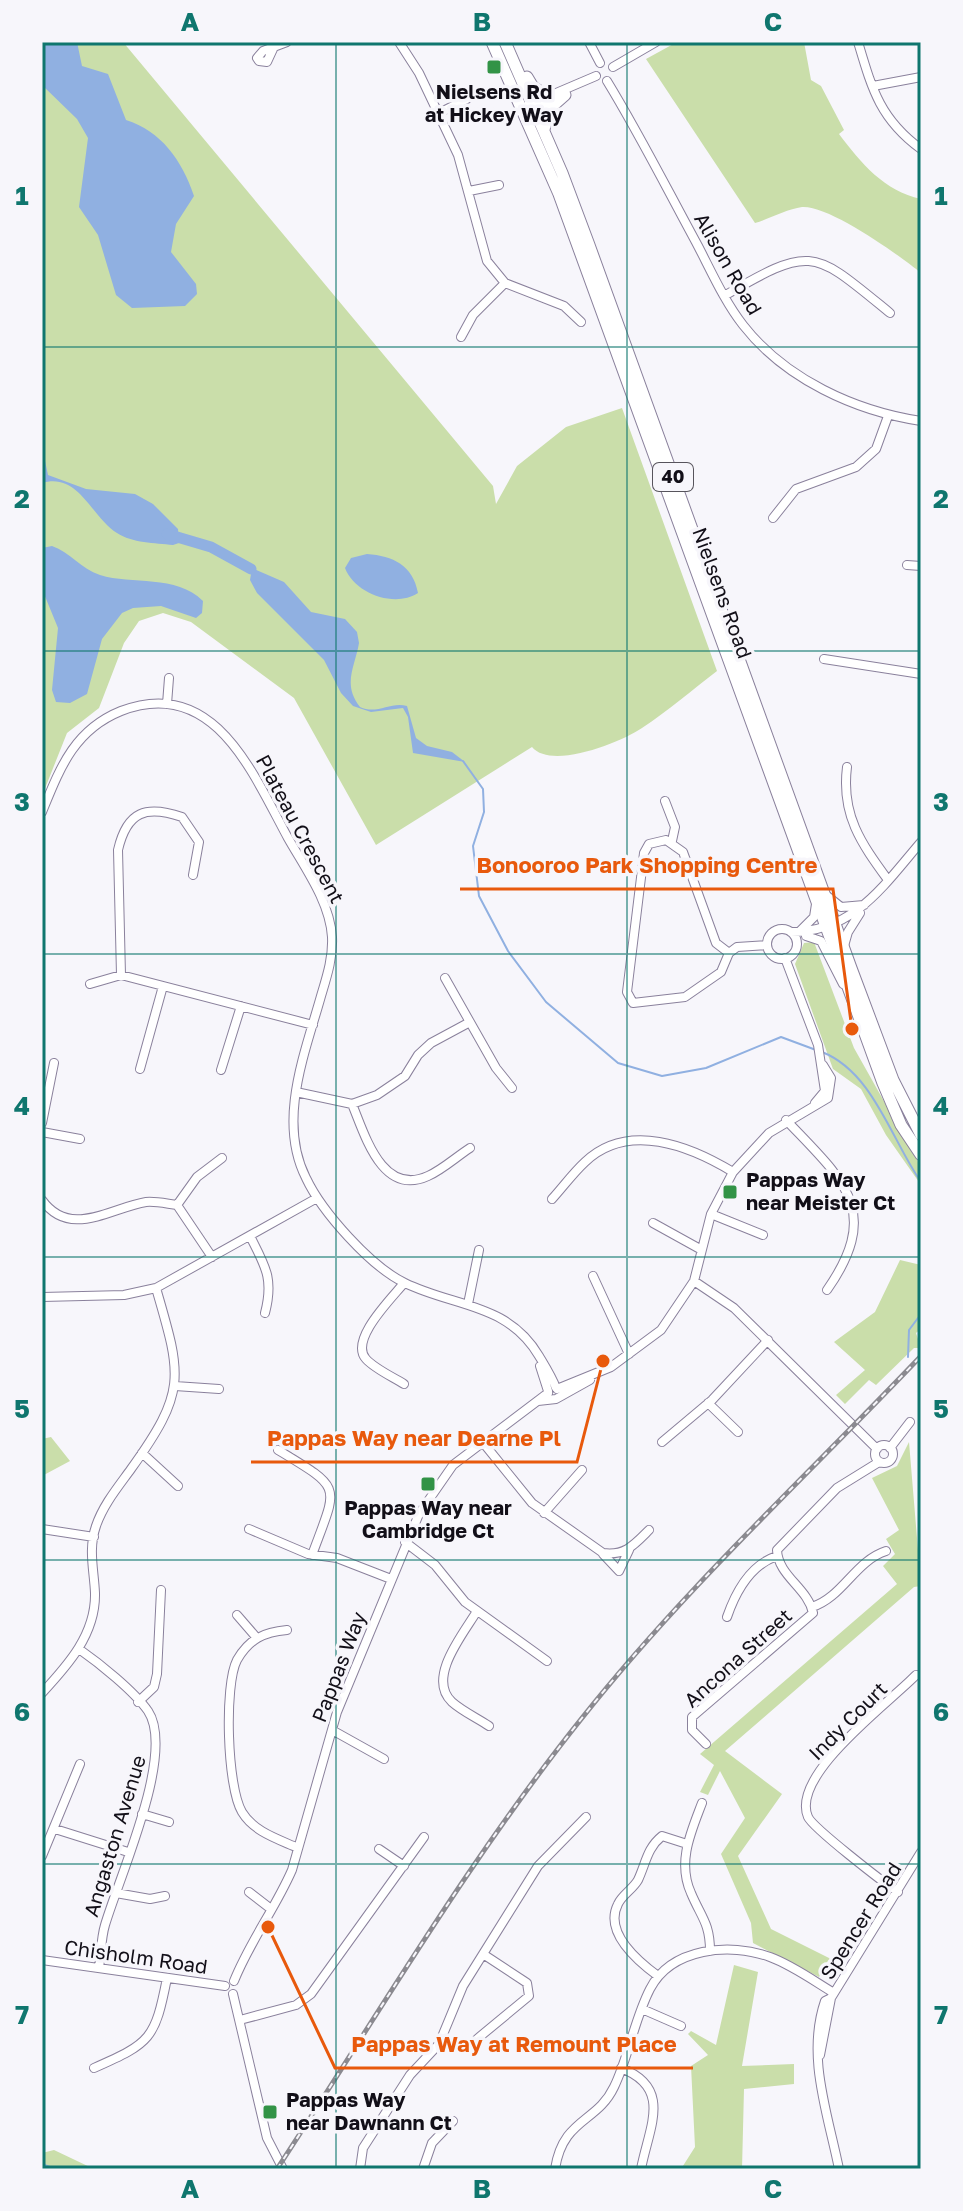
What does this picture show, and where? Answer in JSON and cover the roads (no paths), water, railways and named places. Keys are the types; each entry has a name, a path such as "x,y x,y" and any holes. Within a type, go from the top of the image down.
{"main road":[{"name":"Nielsens Road","path":"492,42 544,131 589,245 820,895 883,1083 918,1133"},
{"name":"Nielsens Road","path":"508,48 572,231 820,895"},
{"path":"508,48 533,87 547,96"},
{"path":"544,131 548,110 565,95"},
{"name":"Nielsens Road","path":"830,926 844,946 893,1080 918,1133 921,1155"}],"street":[{"path":"273,49 286,42"},
{"path":"399,42 439,113 458,155 481,247 505,283 564,306 581,322"},
{"path":"528,108 547,96 596,76 600,63 589,42"},
{"path":"613,67 656,42"},
{"path":"858,42 882,112 898,132 921,149"},
{"path":"596,76 607,81 614,74 613,67 607,62 600,63"},
{"path":"873,86 921,77"},
{"name":"Alison Road","path":"607,81 724,296 743,325 788,367 852,403 888,416 921,421"},
{"path":"528,108 565,95 578,85"},
{"path":"439,113 467,99"},
{"path":"469,191 499,185"},
{"path":"724,296 776,265 792,260 815,261 838,271 890,313"},
{"path":"461,337 473,315 505,283"},
{"path":"773,518 796,489 833,478 866,458 883,435 888,416"},
{"path":"907,565 921,566"},
{"path":"824,659 903,674 921,674"},
{"path":"167,704 169,678"},
{"name":"Plateau Crescent","path":"42,812 63,762 84,733 109,716 134,706 167,704 207,718 227,734 245,758 326,909 332,934 332,959 296,1092 293,1118 295,1146 304,1176 317,1198 380,1266 404,1283 504,1318 535,1350 553,1392"},
{"path":"847,767 844,792 849,818 861,844 888,880"},
{"path":"665,801 675,827 672,841"},
{"path":"121,975 118,850 122,832 132,818 147,811 182,817 199,842 193,875"},
{"path":"672,841 649,844 644,853 628,998 642,1004 685,997 721,972 729,953 748,945 767,945"},
{"path":"672,841 683,852 716,943 729,953"},
{"path":"799,934 850,918 921,842"},
{"path":"767,945 774,956 785,958 794,952 799,934 814,917 820,895 841,907 864,905"},
{"path":"844,946 848,932 864,905"},
{"path":"767,945 774,931 821,941 854,1002"},
{"name":"Pappas Way","path":"230,1983 249,1944 282,1893 332,1730 405,1542 419,1514 453,1465 481,1440 532,1403 553,1392 582,1387 661,1330 694,1281 711,1214 733,1172 786,1120 824,1101 832,1092 831,1078 823,1065 785,958"},
{"path":"90,984 121,975 313,1025"},
{"path":"445,978 512,1088"},
{"path":"140,1069 163,986"},
{"path":"221,1070 241,1006"},
{"path":"296,1092 352,1104 392,1087 431,1043 470,1022"},
{"path":"42,1123 54,1063"},
{"path":"352,1104 373,1154 399,1179 411,1182 429,1176 470,1148"},
{"path":"786,1120 823,1159 851,1198 855,1222 853,1243 847,1260 827,1290"},
{"path":"42,1132 80,1139"},
{"path":"552,1199 586,1161 604,1148 627,1142 649,1140 699,1151 733,1172"},
{"path":"177,1205 197,1177 222,1158"},
{"path":"42,1297 124,1295 156,1288 317,1198"},
{"path":"42,1200 48,1209 84,1221 148,1202 177,1205"},
{"path":"177,1205 212,1257"},
{"path":"711,1214 763,1235"},
{"path":"653,1223 700,1249"},
{"path":"250,1236 269,1275 271,1290 265,1313"},
{"path":"468,1304 479,1250"},
{"path":"593,1276 629,1354"},
{"path":"694,1281 734,1308 827,1396 846,1409 883,1448 890,1461 879,1462 837,1488 777,1550 777,1556 764,1560 735,1593 727,1617"},
{"path":"404,1283 363,1336 360,1347 366,1358 404,1384"},
{"path":"42,1693 79,1649 91,1622 95,1595 91,1549 109,1500 168,1413 175,1386 174,1348 156,1288"},
{"path":"662,1442 708,1403 768,1340"},
{"path":"175,1386 219,1389"},
{"path":"708,1403 738,1432"},
{"path":"879,1462 883,1448 910,1422"},
{"path":"481,1440 544,1513 603,1553 619,1571 629,1550 649,1530"},
{"path":"278,1450 326,1479 331,1490 330,1504 312,1555"},
{"path":"142,1453 178,1486"},
{"path":"544,1513 582,1470"},
{"path":"42,1529 94,1537"},
{"path":"249,1529 312,1555 337,1558 391,1579"},
{"path":"405,1542 435,1565 465,1602 547,1661"},
{"path":"603,1553 615,1555 629,1550"},
{"path":"812,1607 825,1603 871,1556 886,1551"},
{"name":"Ancona Street","path":"706,1744 692,1730 692,1717 813,1613 812,1607 777,1562 777,1556"},
{"path":"138,1702 154,1687 157,1674 161,1590"},
{"path":"477,1611 444,1668 443,1691 451,1701 489,1726"},
{"path":"237,1615 256,1637"},
{"path":"287,1630 256,1637 236,1662 231,1680 232,1788 242,1813 260,1831 298,1848"},
{"name":"Angaston Avenue","path":"79,1649 148,1711 155,1731 157,1753 142,1814 104,1928 99,1968"},
{"name":"Indy Court","path":"898,1892 814,1826 805,1805 809,1787 830,1757 916,1675"},
{"path":"332,1730 384,1759"},
{"path":"42,1856 80,1764"},
{"path":"702,1803 687,1844 685,1868 690,1892 708,1922 710,1951"},
{"path":"142,1814 169,1822"},
{"path":"360,2169 363,2148 410,2075 439,2044 463,1986 538,1866 586,1817"},
{"path":"55,1829 128,1852"},
{"path":"658,1976 628,1950 616,1924 616,1907 636,1883 652,1844 662,1836 687,1844"},
{"path":"240,2020 296,2005 311,1994 424,1837"},
{"path":"379,1849 404,1866"},
{"name":"Spencer Road","path":"839,2169 819,2067 819,2037 833,1996 920,1857"},
{"path":"249,1892 271,1909"},
{"path":"116,1893 150,1899 165,1896"},
{"path":"555,2169 563,2140 571,2128 603,2102 613,2089 642,2009 658,1976 679,1960 710,1951 773,1958 833,1996"},
{"path":"477,2039 529,1996 527,1983 483,1954"},
{"name":"Chisholm Road","path":"42,1960 167,1978 230,1983"},
{"path":"94,2068 128,2054 148,2039 158,2022 167,1978"},
{"path":"230,1983 227,1992 233,1994 267,2138 283,2169"},
{"path":"642,2009 681,2026"},
{"path":"621,2068 645,2081 654,2098 641,2169"},
{"path":"423,2169 432,2143 453,2121"}],"water":[{"path":"42,42 77,42 82,66 108,74 126,120 160,139 183,170 194,196 176,224 171,252 196,284 197,294 185,306 132,308 116,295 98,235 79,207 88,138 77,119 42,85"},
{"path":"42,447 48,475 86,489 135,494 153,504 178,529 179,543 151,543 123,536 108,526 84,498 66,484 55,481 42,483"},
{"path":"52,546 100,575 180,587 203,601 202,613 196,618 161,606 133,608 122,613 102,639 87,694 70,703 56,702 52,690 58,628 42,589 42,548"},
{"path":"367,554 393,560 407,569 418,593 387,599 357,585 345,568 351,558"},
{"path":"252,568 284,582 311,612 345,619 357,632 359,643 351,683 360,707 372,710 407,706 416,738 427,746 452,752 465,762 413,753 408,717 403,708 371,712 353,706 341,693 324,660 257,593 250,580"}],"waterway":[{"path":"167,534 211,547 251,569"},
{"path":"463,761 483,789 484,812 473,846 479,896 508,951 546,1002 618,1063 662,1076 706,1068 781,1037 816,1050"},
{"path":"822,1052 840,1062 868,1091 921,1182"},
{"path":"908,1357 909,1330 921,1314"},
{"path":"42,2164 55,2169"}],"railway":[{"path":"277,2169 462,1883 582,1718 704,1578 921,1356"}],"place":[{"name":"Nielsens Rd at Hickey Way","path":"494,67"},
{"name":"Bonooroo Park Shopping Centre","path":"852,1029"},
{"name":"Pappas Way near Meister Ct","path":"730,1192"},
{"name":"Pappas Way near Dearne Pl","path":"603,1361"},
{"name":"Pappas Way near Cambridge Ct","path":"428,1484"},
{"name":"Pappas Way at Remount Place","path":"268,1927"},
{"name":"Pappas Way near Dawnann Ct","path":"270,2112"}]}
